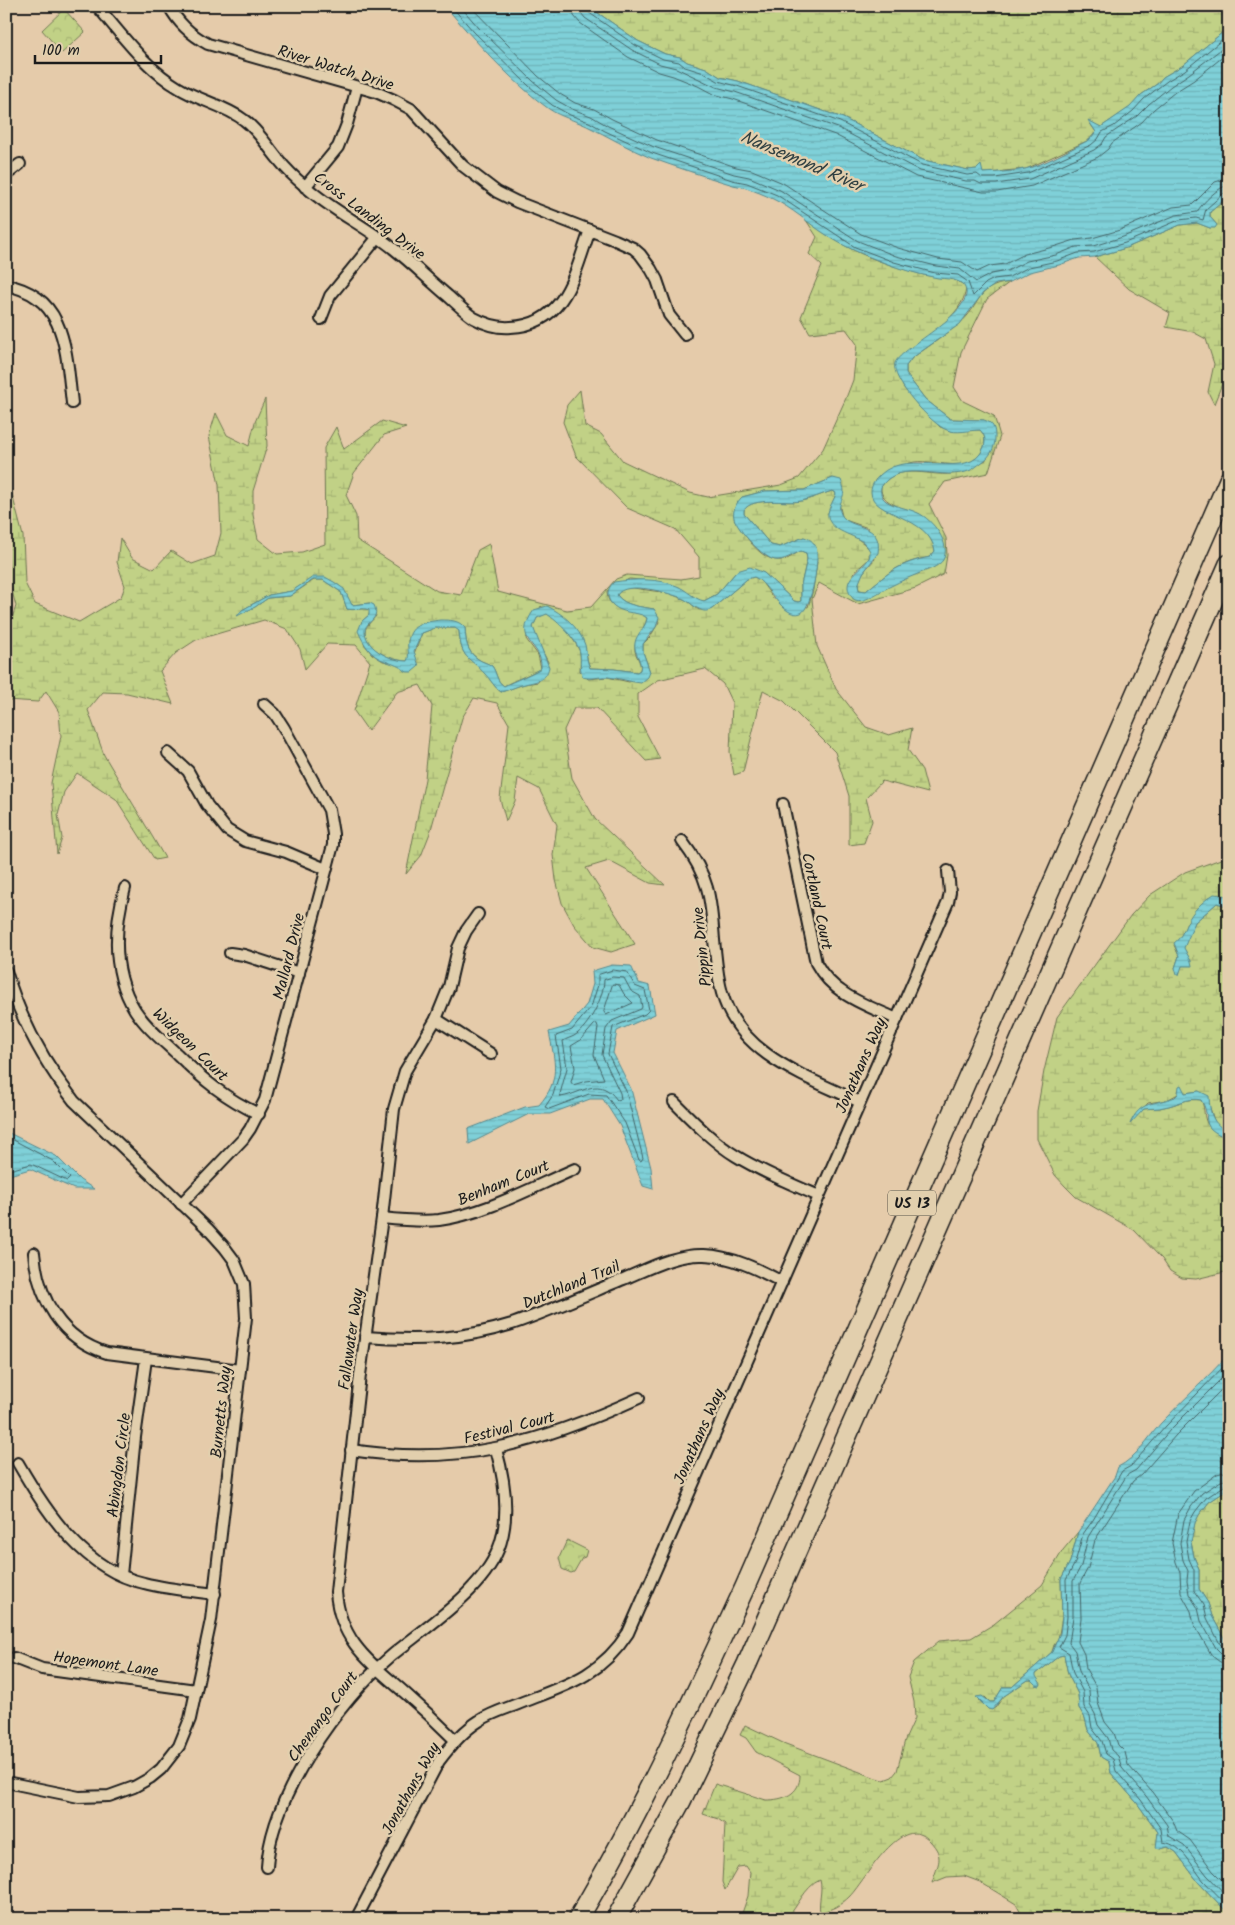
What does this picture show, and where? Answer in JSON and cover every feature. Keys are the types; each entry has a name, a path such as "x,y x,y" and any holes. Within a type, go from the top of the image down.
{"highway":[{"name":"US 13","path":"578,1919 662,1766 737,1605 1229,480"},
{"name":"US 13","path":"616,1919 681,1801 747,1664 1229,564"}],"street":[{"name":"Cross Landing Drive","path":"97,6 144,60 166,80 187,93 228,110 244,120 305,187 329,206 378,237 474,318 491,325 511,327 531,323 542,318 559,304 570,285 590,230"},
{"name":"River Watch Drive","path":"168,6 182,26 208,44 384,95 410,109 463,166 497,192 517,202 624,243 640,254 657,280 669,315 685,335"},
{"path":"305,187 331,158 341,141 357,86"},
{"path":"6,176 20,164"},
{"path":"321,319 330,296 378,237"},
{"path":"6,285 18,288 39,299 57,320 65,344 72,403"},
{"name":"Mallard Drive","path":"182,1204 242,1139 259,1114 270,1086 333,845 329,810 284,728 275,714 264,704"},
{"path":"168,753 188,771 207,804 227,830 245,840 286,852 326,869"},
{"name":"Cortland Court","path":"783,804 812,952 821,974 837,990 897,1019"},
{"name":"Pippin Drive","path":"682,841 696,861 706,882 714,917 717,966 722,993 727,1007 738,1026 754,1046 766,1055 860,1102"},
{"name":"Jonathans Way","path":"356,1919 439,1761 455,1740 469,1728 494,1713 589,1674 604,1663 620,1646 633,1622 948,902 950,892 948,871"},
{"name":"Widgeon Court","path":"125,888 119,914 117,952 122,982 135,1010 146,1024 208,1084 241,1106 259,1114"},
{"name":"Fallawater Way","path":"455,1740 364,1657 343,1626 336,1600 336,1592 351,1450 382,1218 394,1109 405,1071 436,1019 449,987 458,948 466,931 478,914"},
{"path":"230,953 244,955 299,974"},
{"name":"Burnetts Way","path":"6,971 20,1012 32,1037 60,1083 90,1118 182,1204 225,1248 240,1273 244,1284 246,1318 211,1620 190,1719 179,1746 161,1768 134,1787 109,1796 79,1797 6,1782"},
{"path":"436,1019 491,1054"},
{"path":"674,1102 710,1136 734,1155 781,1180 820,1196"},
{"name":"Benham Court","path":"382,1218 410,1221 438,1220 464,1215 575,1169"},
{"path":"34,1253 40,1289 53,1314 82,1341 98,1350 146,1359 240,1370"},
{"name":"Dutchland Trail","path":"366,1337 425,1340 485,1331 542,1313 665,1261 692,1255 719,1257 741,1263 782,1282"},
{"name":"Abingdon Circle","path":"121,1575 135,1437 146,1359"},
{"name":"Festival Court","path":"351,1450 382,1455 426,1456 467,1454 496,1449 559,1431 600,1416 639,1398"},
{"name":"Chenango Court","path":"267,1867 270,1838 276,1822 300,1772 337,1715 377,1668 472,1588 490,1565 498,1550 505,1517 504,1481 496,1449"},
{"path":"18,1463 45,1506 82,1550 105,1567 142,1583 215,1594"},
{"name":"Hopemont Lane","path":"14,1658 42,1669 196,1690"}],"green space":[{"path":"588,6 1229,6 1229,27 1182,66 1163,77 1157,84 1141,95 1131,107 1101,127 1089,122 1096,132 1089,140 1026,169 982,173 977,169 968,170 923,160 843,118 738,81 720,77 706,68 687,62 680,57 665,54 638,41"},
{"path":"64,9 85,32 62,53 42,30"},
{"path":"1229,194 1229,366 1214,404 1208,392 1214,364 1206,339 1193,332 1166,327 1170,313 1129,289 1095,257 1126,248 1180,225 1197,223 1210,228 1217,225 1210,217 1210,212"},
{"path":"806,220 848,247 876,260 924,275 953,279 966,288 958,308 950,318 941,327 901,356 903,387 940,427 952,431 980,430 985,438 984,420 950,419 925,399 906,374 906,366 912,358 959,324 972,310 984,292 998,284 1010,282 987,299 961,352 954,387 963,401 994,416 1000,436 988,473 945,482 929,504 946,538 947,555 944,574 916,588 858,604 819,583 812,599 817,646 836,689 866,727 889,735 912,728 908,750 922,770 928,793 882,781 866,798 872,821 864,843 849,845 849,796 835,752 784,701 763,690 743,772 734,775 730,752 732,703 723,684 705,669 658,680 638,694 638,717 660,759 646,761 597,708 574,708 564,730 572,778 595,819 665,885 650,883 609,861 586,868 635,944 611,952 593,947 574,925 562,903 556,880 553,855 557,825 539,789 518,778 515,801 506,821 500,799 509,724 497,703 474,698 462,718 430,833 421,856 406,874 425,779 432,706 420,685 397,692 368,731 354,711 370,662 356,645 327,644 305,669 300,649 287,629 264,620 196,640 176,653 160,671 173,704 127,693 103,692 88,710 104,755 165,858 155,860 116,799 77,773 64,792 58,815 62,838 57,854 51,783 61,736 59,712 46,691 38,702 6,700 6,629 9,628 16,606 10,584 6,511 11,490 23,536 25,583 35,604 79,622 121,597 125,586 117,562 120,538 132,558 154,569 171,551 192,564 215,556 221,533 219,485 209,436 216,413 227,435 249,446 255,422 265,399 267,446 253,491 253,515 258,539 277,554 302,552 325,544 324,448 336,427 344,449 382,421 406,428 384,435 354,473 346,495 356,516 357,540 437,591 461,595 478,550 489,544 498,592 567,610 591,607 616,579 627,575 681,579 699,576 699,557 675,529 627,508 576,456 563,422 567,405 580,390 585,426 601,434 623,461 690,493 708,497 781,485 799,478 823,449 846,398 853,380 857,344 846,329 810,333 801,317 822,266 809,254 817,237","holes":["985,440 986,460 957,473 906,472 888,479 881,487 884,498 901,508 920,514 942,561 934,567 853,599 853,573 869,559 871,551 855,537 836,528 828,513 836,494 835,492 832,491 795,502 770,501 748,506 744,510 744,514 771,545 780,547 804,537 817,562 813,590 808,607 774,599 760,580 754,577 747,579 712,609 699,610 686,600 668,593 624,588 617,595 620,599 634,605 654,609 659,622 650,637 643,644 643,652 650,672 629,682 607,677 588,679 580,671 580,653 572,638 563,626 547,614 540,615 533,627 537,641 548,662 538,682 524,684 501,692 494,686 486,674 464,653 459,631 456,628 435,628 422,633 407,672 397,664 383,661 372,654 364,644 362,621 369,615 370,610 347,609 341,592 323,580 333,582 341,587 351,605 370,603 376,616 365,630 366,638 375,649 388,657 408,661 408,640 426,622 465,628 466,641 471,653 492,666 499,682 504,686 541,668 538,655 526,639 541,606 571,627 580,637 590,668 637,672 640,670 640,665 635,646 647,618 616,607 608,599 607,591 629,579 653,581 679,587 698,600 704,601 717,594 737,571 764,573 794,601 801,601 801,585 807,559 806,553 801,551 787,559 778,560 770,558 756,548 734,519 742,497 765,491 804,490 833,478 842,516 845,520 868,528 875,559 861,577 858,586 859,590 866,591 889,573 903,565 930,557 935,551 928,535 922,529 883,508 875,480 910,463 960,464 970,462 978,457 984,447","313,578 323,580 314,580 290,596 268,598 255,607 242,610 269,595 292,591"]},
{"path":"1229,856 1229,896 1224,897 1218,894 1187,922 1184,932 1174,945 1179,956 1175,968 1191,961 1183,948 1195,922 1217,903 1229,907 1229,1132 1215,1123 1210,1108 1199,1091 1178,1094 1167,1100 1148,1103 1131,1122 1143,1109 1162,1108 1196,1099 1201,1100 1205,1118 1210,1127 1229,1139 1229,1271 1196,1279 1182,1278 1170,1271 1162,1259 1134,1230 1076,1197 1055,1175 1037,1139 1037,1111 1057,1017 1131,915 1150,895 1185,872"},
{"path":"1229,1489 1229,1647 1212,1616 1208,1603 1199,1589 1199,1569 1191,1542 1195,1522 1199,1515 1209,1502"},
{"path":"1078,1532 1070,1562 1061,1579 1062,1617 1058,1640 1052,1652 1012,1687 1003,1687 994,1702 990,1702 985,1697 978,1700 983,1702 988,1709 995,1708 1004,1696 1028,1680 1031,1680 1036,1685 1041,1684 1035,1676 1036,1674 1059,1656 1064,1655 1068,1674 1078,1694 1079,1708 1085,1718 1088,1730 1098,1743 1101,1757 1109,1762 1111,1773 1137,1803 1158,1832 1160,1849 1168,1847 1176,1852 1199,1883 1229,1914 1229,1919 1024,1919 1016,1904 980,1882 964,1876 947,1877 932,1883 939,1860 937,1851 930,1841 919,1834 908,1834 897,1840 886,1850 850,1896 840,1904 820,1912 820,1880 805,1892 786,1919 740,1919 748,1896 750,1872 746,1866 738,1867 725,1890 722,1882 725,1824 718,1819 703,1814 715,1784 766,1800 773,1800 790,1795 797,1787 800,1775 756,1752 746,1738 740,1735 745,1725 783,1743 876,1778 884,1780 892,1777 897,1771 905,1740 915,1718 914,1702 908,1677 914,1662 939,1641 971,1638 994,1624 1042,1585 1063,1550"},
{"path":"567,1540 587,1550 585,1557 582,1558 574,1572 571,1573 562,1569 559,1558"}],"water":[{"name":"Nansemond River","path":"445,6 588,6 638,41 665,54 680,57 687,62 706,68 720,77 738,81 843,118 923,160 968,170 977,169 981,165 983,173 1014,171 1032,167 1089,140 1096,132 1088,120 1101,127 1130,107 1163,77 1182,66 1229,27 1229,194 1210,212 1210,217 1217,225 1215,228 1197,223 1180,225 1126,248 1095,257 1079,258 1030,272 1010,282 996,284 983,293 960,324 912,358 906,366 906,374 925,399 950,419 984,420 992,425 995,432 995,442 991,452 984,461 971,470 948,474 911,472 899,474 889,478 881,487 881,494 886,501 923,516 939,533 945,547 945,554 943,560 936,566 868,598 854,599 848,590 848,584 853,575 866,563 870,551 863,542 835,528 828,519 829,508 836,494 835,492 832,491 795,502 770,501 755,503 744,510 744,514 771,545 780,547 804,537 811,540 816,547 817,561 812,593 809,602 801,613 794,614 788,611 754,577 747,579 712,609 706,611 699,609 684,599 669,594 649,589 629,588 617,595 620,599 639,607 654,609 659,617 656,627 643,644 643,652 650,672 648,677 641,683 608,677 583,677 580,653 575,642 547,614 537,618 533,627 549,667 546,675 537,681 501,692 464,653 459,631 455,628 435,628 422,633 414,651 419,666 412,672 407,672 399,666 380,659 371,653 358,631 362,621 369,615 369,610 347,609 341,592 323,580 313,580 290,596 268,598 237,616 242,610 269,595 292,591 313,577 325,577 344,589 352,605 370,603 374,605 376,610 374,618 365,628 365,632 370,644 381,653 394,659 407,661 409,636 415,627 435,621 454,621 460,623 465,628 466,641 471,653 492,666 499,682 504,686 541,668 538,653 527,636 526,629 534,610 547,606 559,613 575,627 583,639 590,668 637,672 641,667 635,650 635,643 647,618 621,610 610,602 608,594 614,582 654,580 670,583 704,601 717,594 737,571 750,567 764,573 794,601 801,601 801,585 807,559 806,553 801,551 785,559 775,560 758,549 740,529 734,518 735,506 742,497 765,491 804,490 833,478 841,480 844,491 840,505 841,514 851,523 871,531 878,543 878,553 863,573 858,585 859,590 866,591 895,569 930,557 935,551 931,539 922,530 880,506 874,500 871,489 876,479 892,467 907,464 966,463 977,458 985,442 980,430 951,431 932,420 905,390 895,370 895,363 900,356 938,328 961,306 966,296 964,286 960,282 909,271 862,254 832,239 787,207 770,198 744,187 732,185 651,158 554,112 535,99 508,74"},
{"path":"1214,894 1229,896 1229,907 1217,903 1195,922 1184,948 1192,966 1182,966 1179,975 1177,975 1175,968 1179,956 1174,943 1180,937 1195,910"},
{"path":"612,965 631,966 639,983 650,986 655,1014 617,1031 613,1053 631,1089 651,1168 653,1189 643,1186 620,1126 603,1099 590,1099 550,1114 529,1114 469,1144 468,1129 525,1107 539,1105 551,1087 553,1079 554,1062 549,1032 569,1026 587,1004 593,984 592,971"},
{"path":"1181,1085 1185,1093 1199,1091 1209,1096 1213,1118 1219,1126 1229,1132 1229,1139 1212,1130 1207,1122 1205,1107 1201,1100 1196,1099 1162,1108 1144,1109 1130,1124 1138,1111 1148,1104 1175,1097"},
{"path":"6,1129 11,1134 56,1156 80,1180 94,1189 74,1189 30,1169 6,1176"},
{"path":"1229,1354 1229,1489 1209,1502 1199,1515 1195,1523 1191,1542 1199,1569 1199,1589 1208,1603 1212,1616 1229,1647 1229,1914 1199,1883 1176,1852 1168,1847 1156,1848 1158,1832 1137,1803 1111,1773 1109,1762 1101,1757 1098,1743 1088,1730 1085,1718 1079,1708 1078,1694 1068,1674 1064,1655 1059,1656 1036,1674 1041,1684 1040,1686 1028,1680 1004,1696 992,1710 988,1709 976,1697 982,1696 990,1702 994,1702 1003,1687 1012,1687 1052,1652 1060,1633 1062,1617 1061,1579 1070,1562 1078,1532 1115,1476 1118,1467 1136,1453 1161,1423"}]}
